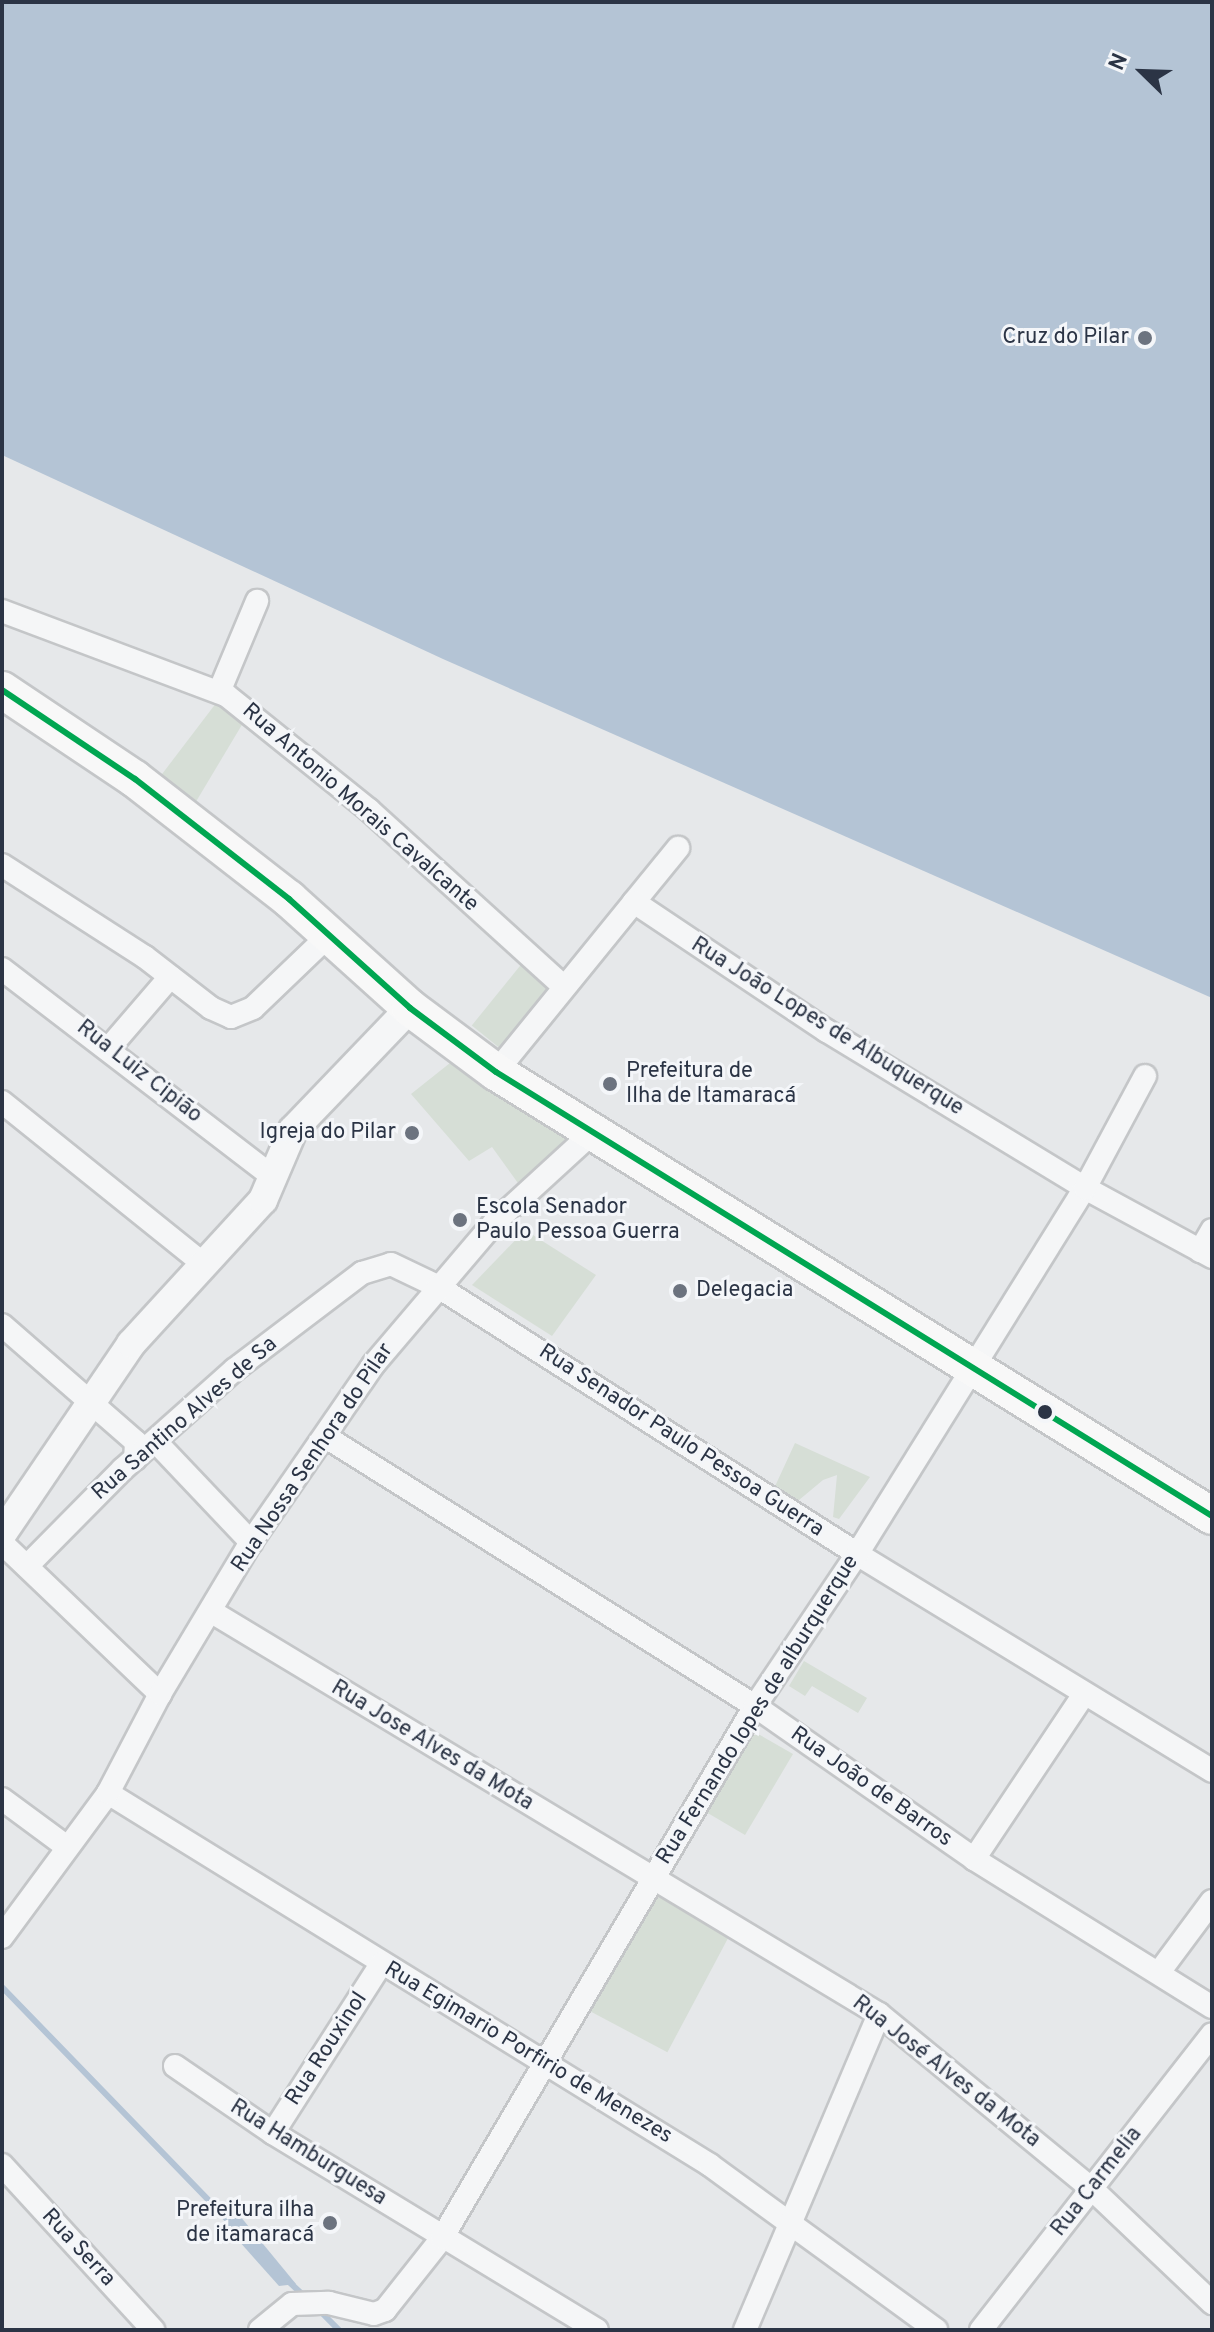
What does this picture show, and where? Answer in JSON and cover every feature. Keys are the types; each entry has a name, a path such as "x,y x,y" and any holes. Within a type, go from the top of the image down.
{"main road":[{"path":"2,690 135,779 328,936 410,1008 496,1072 591,1134 1212,1516"}],"street":[{"path":"219,692 257,601"},
{"name":"Rua Antonio Morais Cavalcante","path":"2,611 219,692 369,810 563,986"},
{"path":"496,1072 678,848"},
{"path":"2,865 220,1014 242,1015 328,936"},
{"name":"Rua João Lopes de Albuquerque","path":"634,902 827,1031 1085,1188 1206,1254"},
{"name":"Rua Luiz Cipião","path":"2,969 109,1048 274,1178"},
{"path":"109,1048 170,977"},
{"path":"2,1534 89,1401 202,1263 263,1200 293,1130 410,1008"},
{"name":"Rua Fernando lopes de alburquerque","path":"352,2310 385,2310 442,2238 755,1706 857,1554 1085,1188 1145,1076"},
{"path":"2,1102 202,1263"},
{"name":"Rua Nossa Senhora do Pilar","path":"2,1937 108,1793 160,1694 212,1612 251,1542 374,1364 437,1286 494,1223 591,1134"},
{"path":"1206,1254 1212,1230"},
{"name":"Rua Santino Alves de Sa","path":"27,1566 135,1459 157,1443 234,1370 377,1265 391,1264 437,1286"},
{"name":"Rua Senador Paulo Pessoa Guerra","path":"437,1286 857,1554 1212,1771"},
{"path":"2,1325 136,1442 135,1459"},
{"name":"Rua João de Barros","path":"326,1437 755,1706 974,1859 1160,1971 1212,2007"},
{"path":"157,1443 251,1542"},
{"path":"2,1543 87,1629 160,1694"},
{"name":"Rua Jose Alves da Mota","path":"212,1612 651,1880"},
{"path":"974,1859 1084,1694"},
{"name":"Rua Egimario Porfirio de Menezes","path":"108,1793 381,1964 545,2062 795,2222 936,2330"},
{"path":"2,1799 67,1847"},
{"name":"Rua José Alves da Mota","path":"651,1880 879,2014 1092,2189 1212,2303"},
{"path":"1160,1971 1212,1901"},
{"name":"Rua Rouxinol","path":"273,2133 381,1964"},
{"path":"745,2330 795,2222 879,2014"},
{"name":"Rua Carmelia","path":"981,2330 1212,2034"},
{"name":"Rua Hamburguesa","path":"175,2066 273,2133 597,2330"},
{"name":"Rua Serra","path":"2,2165 153,2330"},
{"path":"260,2330 304,2303 352,2310 369,2330"}],"shaded area":[{"path":"223,694 249,713 191,810 156,782"},
{"path":"524,961 556,987 504,1051 472,1026"},
{"path":"450,1063 581,1137 528,1197 492,1147 469,1161 411,1094"},
{"path":"525,1230 596,1275 552,1336 472,1285"},
{"path":"795,1443 870,1477 839,1519 833,1517 837,1475 823,1480 793,1505 771,1495"},
{"path":"804,1661 867,1698 858,1713 812,1686 805,1696 789,1686"},
{"path":"752,1735 760,1735 793,1754 745,1835 706,1812"},
{"path":"654,1890 732,1931 667,2052 590,2011"}],"water":[{"path":"2,2 1212,2 1212,998 443,659 2,455"},
{"path":"240,2216 296,2284 279,2286 223,2223"}],"waterway":[{"path":"2,1987 234,2226"},
{"path":"287,2280 305,2297"},
{"path":"319,2310 339,2330"}],"transit line":[{"path":"2,690 135,779 289,899 410,1008 496,1072 1212,1516"}],"place":[{"name":"Cruz do Pilar","path":"1145,338"},
{"name":"Prefeitura de Ilha de Itamaracá","path":"610,1084"},
{"name":"Igreja do Pilar","path":"412,1133"},
{"name":"Escola Senador Paulo Pessoa Guerra","path":"460,1220"},
{"name":"Delegacia","path":"680,1291"},
{"name":"Prefeitura ilha de itamaracá","path":"330,2223"}]}
